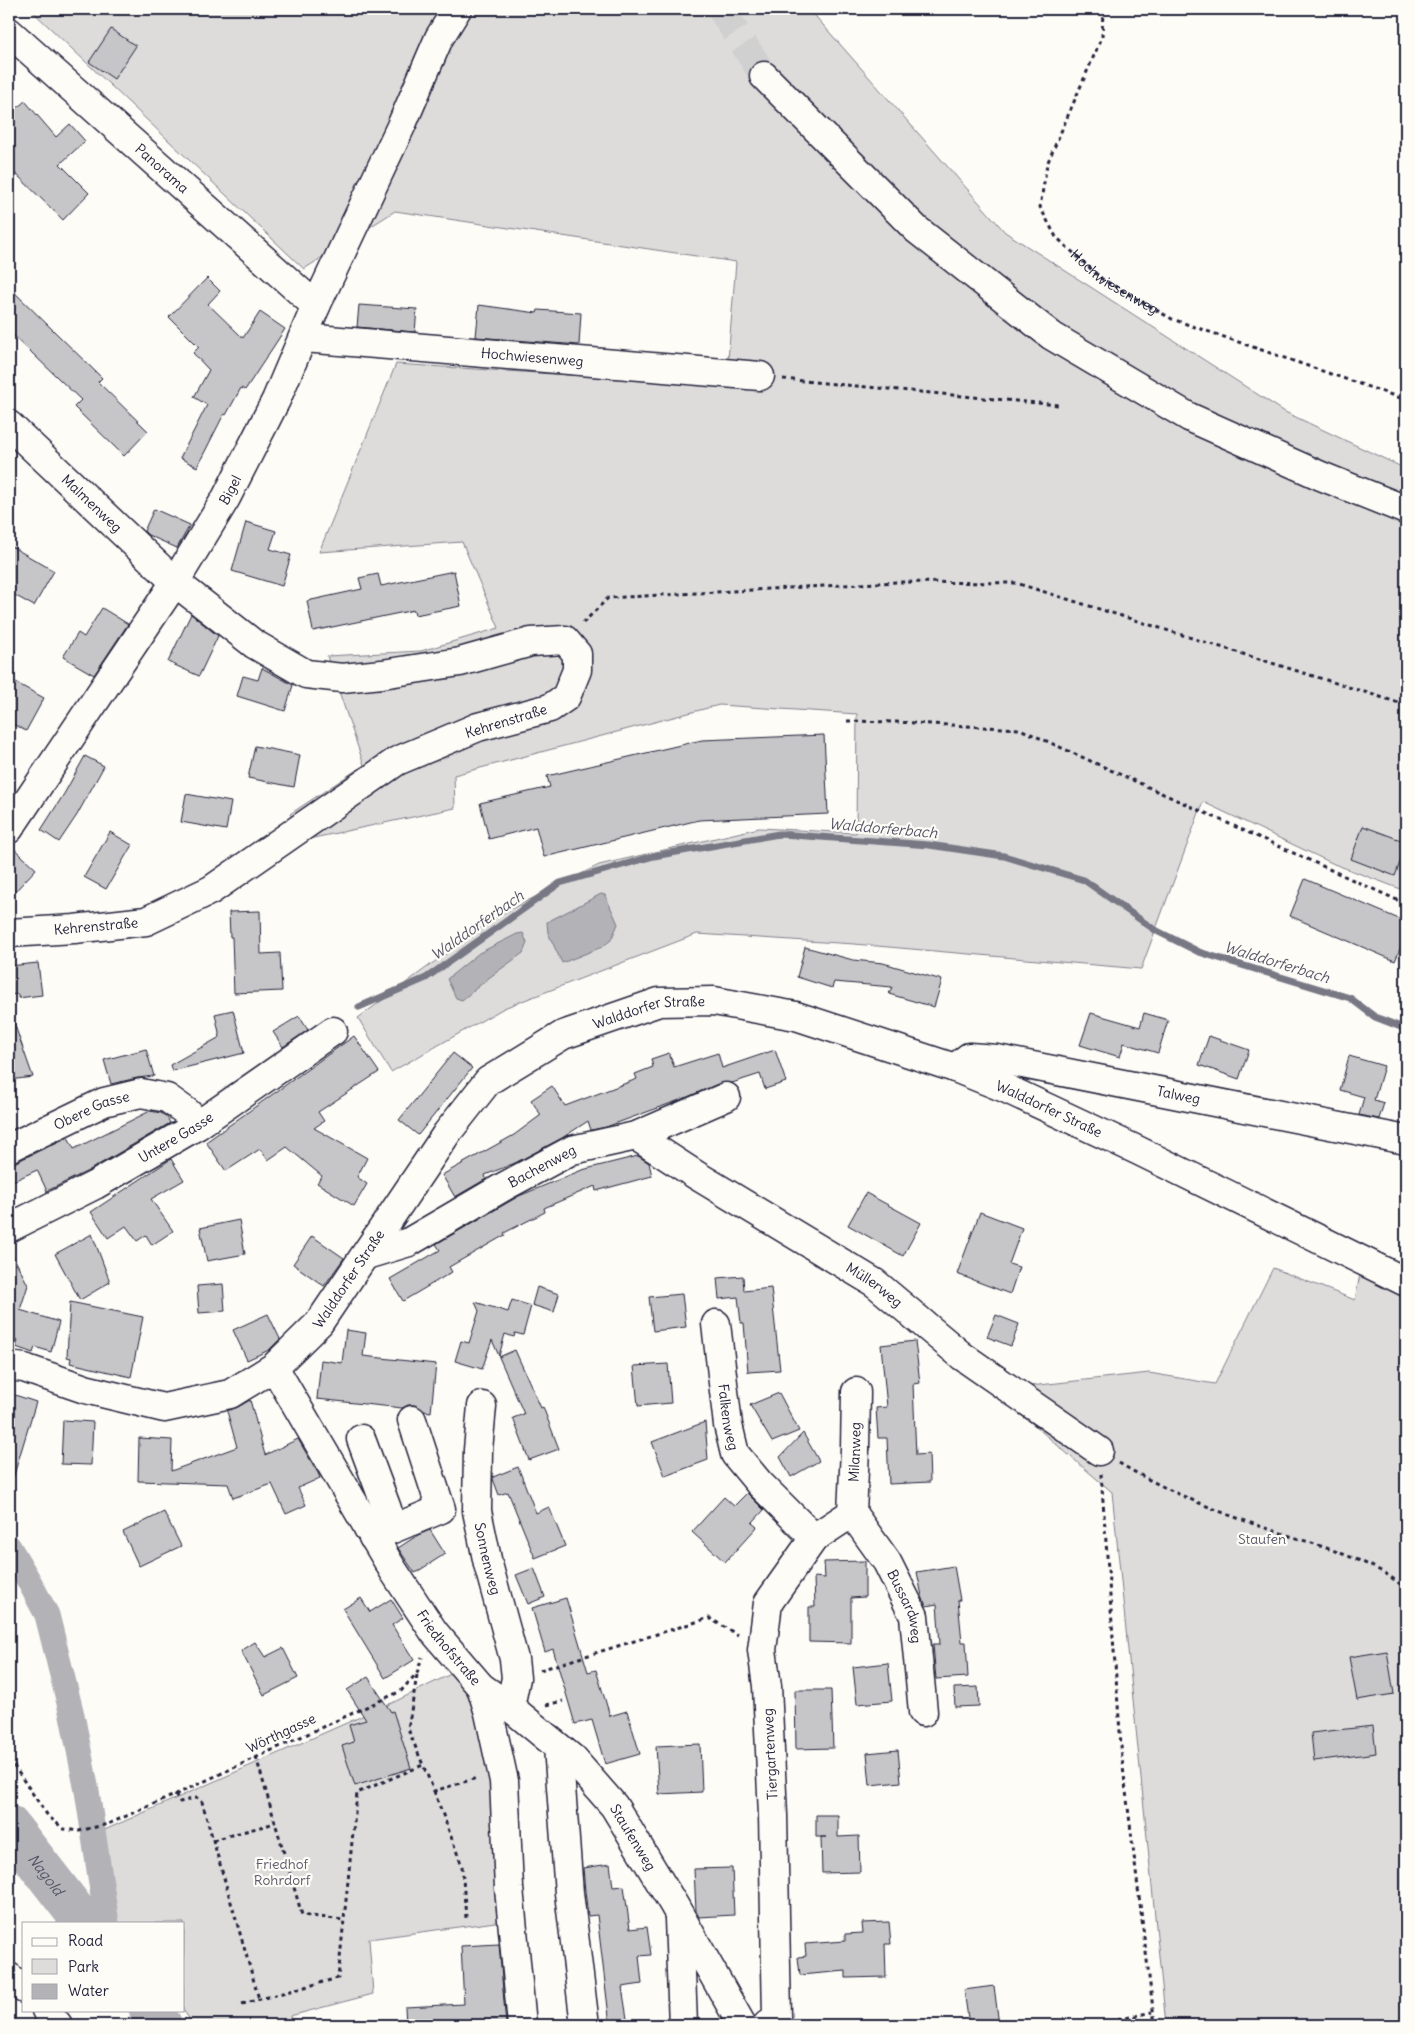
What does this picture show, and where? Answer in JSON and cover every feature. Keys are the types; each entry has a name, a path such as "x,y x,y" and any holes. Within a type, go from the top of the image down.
{"street":[{"name":"Bigel","path":"9,829 175,582 226,498 276,400 316,306 402,124 439,38 457,9"},
{"name":"Panorama","path":"9,32 316,306"},
{"path":"764,76 916,230 1052,336 1189,417 1321,476 1406,510"},
{"name":"Hochwiesenweg","path":"304,338 760,376"},
{"name":"Malmenweg","path":"9,425 175,582"},
{"path":"175,582 254,644 306,674 342,678 382,674 460,662 531,642 564,640"},
{"name":"Kehrenstraße","path":"9,933 74,929 146,921 211,890 396,761 478,727 550,708 566,697 577,670 578,654 564,640"},
{"name":"Walddorfer Straße","path":"9,1366 24,1368 85,1389 164,1408 230,1394 274,1367 319,1323 447,1133 488,1081 563,1035 660,1002 714,1001 796,1016 955,1068 1006,1089 1128,1146 1406,1282"},
{"name":"Untere Gasse","path":"9,1228 95,1185 198,1125 333,1031"},
{"name":"Talweg","path":"955,1068 969,1057 997,1059 1406,1140"},
{"name":"Obere Gasse","path":"9,1148 104,1102 141,1093 167,1098 188,1114 198,1125"},
{"name":"Bachenweg","path":"366,1255 409,1242 504,1186 572,1150 636,1136 726,1097"},
{"name":"Müllerweg","path":"636,1136 696,1175 876,1283 962,1356 1099,1451"},
{"name":"Falkenweg","path":"716,1324 728,1425 735,1454 758,1483 814,1538"},
{"name":"Friedhofstraße","path":"274,1367 393,1570 434,1632 481,1687 504,1781 509,1888 522,2025"},
{"name":"Milanweg","path":"852,1513 856,1392"},
{"name":"Sonnenweg","path":"482,1406 478,1450 478,1510 488,1564 514,1659 516,1678 510,1707"},
{"path":"370,1532 441,1509 412,1420"},
{"path":"361,1439 387,1509 370,1532"},
{"name":"Tiergartenweg","path":"767,2025 777,2017 768,1696 762,1650 768,1603 814,1538 852,1513"},
{"name":"Bussardweg","path":"852,1513 887,1562 914,1616 923,1712"},
{"name":"Staufenweg","path":"481,1687 510,1707 573,1759 614,1806 679,1914 742,2025"},
{"path":"558,1746 569,1893 585,2025"},
{"path":"679,1914 683,2025"},
{"path":"9,1977 22,1987"},
{"path":"48,2012 58,2025"}],"path":[{"name":"Hochwiesenweg","path":"1103,9 1102,37 1047,164 1040,207 1056,237 1102,279 1172,319 1406,400"},
{"path":"760,376 1058,405"},
{"path":"564,640 608,598 896,582 1016,583 1406,705"},
{"path":"847,722 896,722 1020,729 1406,904"},
{"path":"1099,1451 1138,1474 1203,1504 1253,1524 1338,1552 1378,1570 1399,1582 1406,1590"},
{"path":"1099,1451 1122,1759 1155,2025"},
{"path":"516,1678 709,1618 762,1650"},
{"name":"Wörthgasse","path":"9,1759 48,1816 64,1830 79,1831 108,1824 401,1691 417,1673 426,1645 434,1632"},
{"path":"417,1673 408,1729 462,1866 466,1918"},
{"path":"256,1757 302,1915 344,1920"},
{"path":"242,2004 338,1978 357,1793 423,1766"},
{"path":"434,1791 501,1770"},
{"path":"176,1794 180,1802 197,1798 202,1802 259,1999"},
{"path":"213,1840 275,1823"},
{"path":"1096,2025 1152,2012"}],"green space":[{"path":"30,9 809,9 1005,232 1285,412 1406,469 1406,891 1334,864 1203,802 1141,969 854,944 697,934 504,1008 391,1072 358,1018 497,916 599,865 759,828 856,833 857,714 719,705 454,775 455,808 304,840 290,814 364,765 327,656 421,651 499,628 462,542 319,552 396,364 726,385 736,262 395,211 304,269"},
{"name":"Staufen","path":"1273,1268 1355,1300 1360,1274 1406,1293 1406,2025 1166,2025 1112,1492 993,1390 1149,1373 1215,1384"},
{"name":"Friedhof Rohrdorf","path":"455,1672 487,1731 503,1921 369,1939 373,1994 290,2016 291,2025 194,2025 184,2012 185,1922 117,1922 111,1913 100,1832 394,1702"}],"water":[{"path":"601,894 605,895 618,924 611,940 602,947 562,963 548,933 547,922"},
{"path":"523,933 527,943 523,953 462,1000 456,998 447,979 479,953 517,934"}],"building":[{"path":"111,29 136,46 114,79 89,62"},
{"path":"25,101 56,137 70,124 85,141 60,164 89,193 63,220 9,167 9,115"},
{"path":"207,278 220,291 208,304 243,338 260,312 285,329 245,390 241,388 226,415 224,414 197,467 180,458 207,405 194,397 209,370 193,353 199,347 169,317"},
{"path":"9,287 102,378 98,382 148,431 124,456 74,407 81,400 9,331"},
{"path":"359,305 417,309 415,332 357,327"},
{"path":"479,305 537,313 538,310 581,313 579,345 476,337"},
{"path":"154,509 190,525 177,548 148,535 144,531"},
{"path":"246,522 276,531 270,549 291,555 282,586 232,571"},
{"path":"9,545 54,571 34,606 9,592"},
{"path":"454,571 461,606 415,615 414,610 313,631 307,601 362,589 359,578 378,574 381,586"},
{"path":"102,608 128,624 94,675 63,657 78,633 84,637"},
{"path":"191,614 218,636 199,676 168,662"},
{"path":"262,668 293,685 285,711 237,696 243,676 258,680"},
{"path":"9,679 44,698 26,731 9,722"},
{"path":"824,735 828,814 699,820 544,857 536,827 489,839 480,803 550,787 547,776 702,740"},
{"path":"255,746 300,755 294,787 248,778"},
{"path":"85,756 104,766 77,815 59,842 41,830"},
{"path":"186,794 231,802 226,830 181,822"},
{"path":"1363,826 1406,842 1406,847 1395,876 1351,859"},
{"path":"110,832 132,845 106,889 84,877"},
{"path":"9,844 36,869 9,898"},
{"path":"1305,879 1406,922 1406,935 1395,961 1290,916"},
{"path":"260,911 261,954 280,953 282,991 234,993 229,912"},
{"path":"805,947 853,960 883,963 942,980 934,1007 889,994 892,987 834,982 832,988 797,977"},
{"path":"38,963 42,995 18,998 18,994 9,995 9,966"},
{"path":"233,1010 244,1053 172,1071 170,1065 220,1037 215,1014"},
{"path":"1091,1013 1140,1027 1144,1013 1168,1020 1158,1053 1124,1043 1120,1057 1080,1045"},
{"path":"299,1016 308,1030 283,1047 273,1032"},
{"path":"9,1017 12,1017 33,1077 9,1080"},
{"path":"354,1036 379,1072 318,1112 324,1121 314,1128 367,1158 357,1177 367,1184 354,1206 317,1183 322,1176 287,1147 268,1160 260,1149 226,1171 206,1142"},
{"path":"1209,1036 1249,1050 1239,1079 1199,1065"},
{"path":"146,1049 154,1076 111,1084 104,1060"},
{"path":"775,1050 786,1082 765,1089 760,1074 732,1083 720,1083 606,1127 591,1130 588,1121 562,1138 515,1163 485,1175 486,1179 455,1197 442,1175 514,1135 541,1115 531,1100 552,1086 565,1106 637,1079 635,1074 653,1067 651,1059 669,1053 674,1067 718,1053 722,1068"},
{"path":"453,1053 472,1068 418,1135 399,1120"},
{"path":"1349,1056 1384,1066 1374,1100 1384,1103 1379,1119 1359,1115 1364,1097 1340,1090"},
{"path":"150,1111 161,1113 167,1117 170,1123 88,1171 47,1191 37,1170 9,1183 9,1163 16,1162 68,1137 74,1149"},
{"path":"638,1156 649,1163 652,1176 596,1191 595,1186 544,1208 545,1212 504,1233 505,1235 449,1267 452,1272 403,1301 390,1279 440,1250 436,1244 519,1196 582,1170"},
{"path":"171,1159 184,1180 151,1199 173,1231 152,1245 146,1235 137,1241 126,1226 108,1238 91,1212"},
{"path":"866,1193 921,1223 903,1256 848,1225"},
{"path":"980,1212 1022,1228 1009,1264 1019,1267 1010,1294 957,1274"},
{"path":"239,1220 245,1254 207,1261 200,1228"},
{"path":"92,1234 110,1282 80,1300 55,1254"},
{"path":"312,1236 344,1258 324,1286 293,1264"},
{"path":"9,1248 28,1285 20,1310 59,1322 51,1352 35,1347 33,1353 16,1347 18,1341 9,1339"},
{"path":"743,1276 744,1291 771,1288 780,1370 748,1372 744,1323 741,1323 738,1297 719,1299 717,1278"},
{"path":"223,1284 225,1311 199,1313 197,1286"},
{"path":"537,1287 559,1294 554,1312 532,1305"},
{"path":"682,1294 686,1327 653,1331 649,1297"},
{"path":"512,1300 531,1306 523,1335 515,1333 514,1337 505,1334 499,1356 492,1340 482,1369 455,1361 461,1341 469,1343 479,1311 475,1302 508,1312"},
{"path":"70,1302 143,1317 131,1377 70,1363 71,1358 67,1357"},
{"path":"268,1314 280,1339 269,1350 247,1360 233,1330"},
{"path":"996,1315 1019,1324 1011,1346 987,1337"},
{"path":"346,1330 366,1333 363,1356 436,1364 431,1412 424,1411 415,1405 408,1405 402,1408 317,1399 321,1360 342,1363"},
{"path":"915,1341 920,1383 913,1384 916,1455 929,1454 930,1482 889,1484 887,1438 878,1438 876,1408 887,1407 881,1345"},
{"path":"515,1350 541,1408 543,1407 559,1449 529,1460 513,1418 524,1414 499,1357"},
{"path":"668,1364 671,1403 638,1406 634,1366"},
{"path":"9,1393 36,1402 13,1478 9,1477"},
{"path":"779,1393 799,1431 772,1442 750,1405"},
{"path":"250,1400 265,1455 298,1439 318,1473 320,1478 298,1488 306,1505 286,1514 272,1484 233,1498 228,1484 138,1481 139,1438 172,1440 171,1471 237,1447 227,1411"},
{"path":"63,1420 93,1422 91,1465 61,1464"},
{"path":"705,1422 708,1460 665,1476 652,1442"},
{"path":"803,1433 819,1461 791,1477 780,1457"},
{"path":"518,1467 536,1513 549,1507 565,1546 535,1558 508,1492 499,1495 493,1479 493,1477"},
{"path":"747,1493 764,1510 752,1523 757,1527 725,1562 692,1532 724,1497 734,1506"},
{"path":"164,1512 181,1546 139,1566 123,1532"},
{"path":"430,1530 445,1554 415,1573 398,1548 418,1535"},
{"path":"865,1561 865,1597 851,1598 851,1643 809,1642 809,1607 815,1607 814,1577 825,1578 824,1562"},
{"path":"954,1566 960,1600 958,1600 962,1642 966,1642 968,1677 936,1679 933,1644 940,1644 937,1604 926,1606 917,1572"},
{"path":"534,1568 545,1597 528,1604 516,1575"},
{"path":"361,1598 370,1612 391,1599 403,1618 392,1625 414,1660 385,1678 343,1609"},
{"path":"566,1598 588,1672 596,1670 610,1716 627,1711 640,1754 605,1764 592,1720 575,1724 553,1649 545,1652 532,1608"},
{"path":"255,1642 265,1657 283,1648 298,1678 264,1695 241,1651"},
{"path":"1387,1651 1394,1694 1357,1700 1349,1657"},
{"path":"888,1663 892,1701 857,1704 853,1667"},
{"path":"368,1677 391,1712 393,1711 411,1768 355,1786 342,1746 354,1742 349,1725 366,1720 347,1690"},
{"path":"978,1687 979,1706 955,1707 954,1688"},
{"path":"795,1690 831,1690 833,1748 796,1749"},
{"path":"1373,1726 1376,1753 1314,1761 1311,1733"},
{"path":"700,1744 702,1792 659,1794 656,1746"},
{"path":"898,1750 901,1782 870,1785 867,1753"},
{"path":"816,1815 838,1815 838,1837 859,1836 860,1872 822,1873 821,1837 816,1837"},
{"path":"610,1864 613,1887 624,1886 630,1929 647,1927 651,1955 639,1956 642,1984 622,1987 628,2025 610,2025 597,1915 588,1916 585,1891 583,1868"},
{"path":"732,1868 734,1915 699,1917 696,1911 694,1869"},
{"path":"889,1922 891,1944 885,1944 886,1977 846,1978 846,1971 800,1975 798,1957 806,1956 805,1944 845,1941 845,1934 863,1933 862,1923"},
{"path":"499,1944 506,2025 406,2025 405,2007 464,2004 461,1946"},
{"path":"994,1986 999,2025 969,2025 964,1990"}],"waterway":[{"name":"Walddorferbach","path":"359,1007 426,978 560,883 654,856 779,834 929,845 1004,856 1084,880 1155,930 1199,952 1350,998 1375,1017 1406,1029"},
{"path":"9,1547 47,1615 72,1715 87,1791 107,1922"},
{"name":"Nagold","path":"9,1826 83,1922"},
{"name":"Nagold","path":"151,2012 161,2025"}],"tunnel":[{"path":"721,9 764,76"}]}
